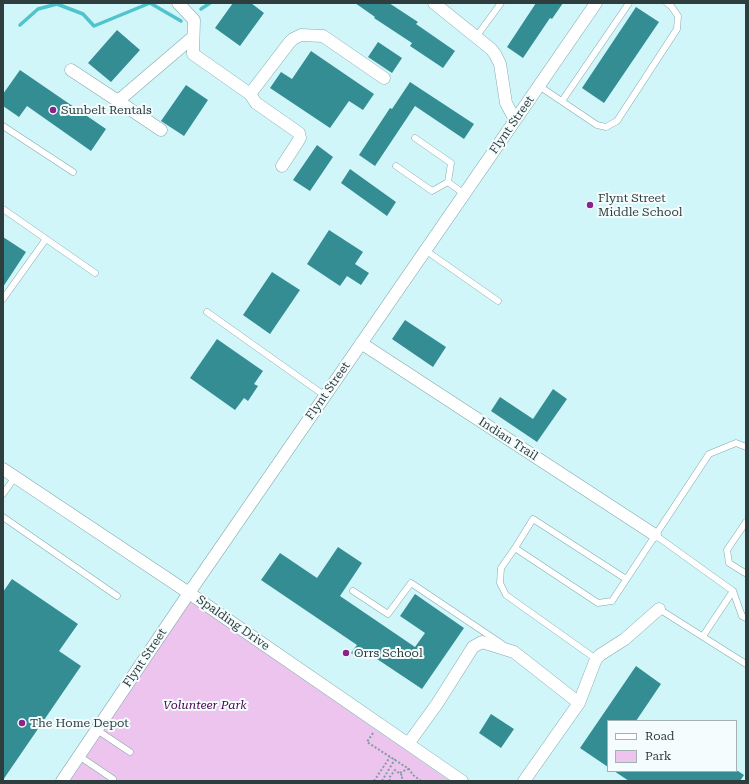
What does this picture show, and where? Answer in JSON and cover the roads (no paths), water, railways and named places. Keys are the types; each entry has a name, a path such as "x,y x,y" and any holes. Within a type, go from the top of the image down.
{"street":[{"path":"178,3 194,20 193,54 250,94 256,103 299,133 300,138 298,143 282,166"},
{"path":"434,3 491,49 500,64 506,103 515,120"},
{"name":"Flynt Street","path":"62,781 324,395 596,3"},
{"path":"250,94 289,43 301,35 323,36 384,78"},
{"path":"118,101 193,37"},
{"path":"71,70 161,130"},
{"name":"Indian Trail","path":"361,343 655,535"},
{"name":"Spalding Drive","path":"3,469 189,593 462,781"},
{"path":"524,781 579,703 596,659 625,639 659,609"},
{"path":"408,744 437,704 473,647 482,642 514,652 579,703"}],"lane":[{"path":"476,37 501,3"},
{"path":"562,101 629,3"},
{"path":"539,86 597,125 606,126 617,122 677,29 678,16 667,3"},
{"path":"3,126 73,172"},
{"path":"415,138 451,163 448,182"},
{"path":"396,166 432,191 448,182"},
{"path":"448,182 464,194"},
{"path":"3,209 95,273"},
{"path":"3,299 46,239"},
{"path":"426,250 498,301"},
{"path":"207,312 324,395"},
{"path":"514,548 598,604 612,602 709,454 736,444 746,447"},
{"path":"3,494 14,477"},
{"path":"3,517 117,596"},
{"path":"596,659 506,595 500,583 501,568 533,520 626,579"},
{"path":"746,522 727,550 729,563 745,574 746,573"},
{"path":"655,535 733,591 742,616 746,618"},
{"path":"353,591 388,614 411,583 514,652"},
{"path":"703,636 733,591"},
{"path":"659,609 746,664"},
{"path":"97,730 130,752"},
{"path":"79,756 112,779"}],"waterway":[{"path":"20,25 38,9 57,4 83,14 94,26 150,3 181,21"},
{"path":"201,9 210,3"}],"place":[{"name":"Sunbelt Rentals","path":"53,110"},
{"name":"Flynt Street Middle School","path":"590,205"},
{"name":"Orrs School","path":"346,653"},
{"name":"The Home Depot","path":"22,723"}],"park label":[{"name":"Volunteer Park","path":"205,705"}]}
